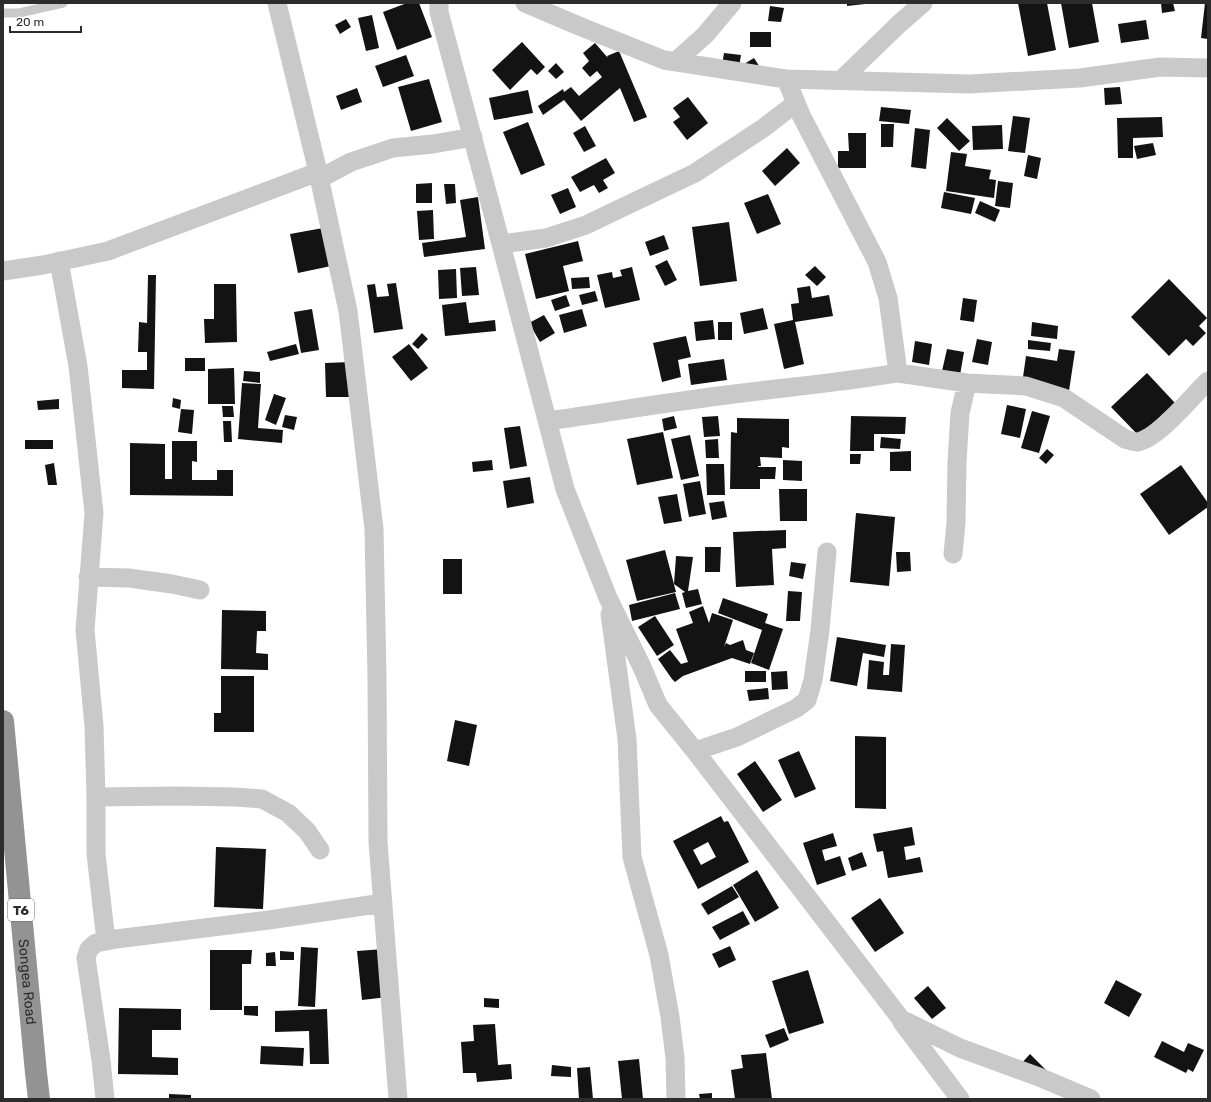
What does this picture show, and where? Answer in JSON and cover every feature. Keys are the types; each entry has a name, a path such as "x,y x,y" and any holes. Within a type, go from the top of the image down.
{"highway":[{"name":"Songea Road","path":"3,721 39,1099"}],"street":[{"path":"277,3 319,175 348,311 374,530 378,842 398,1099"},
{"path":"440,3 439,12 502,244 565,489 608,598 642,666 658,705 901,1019 960,1099"},
{"path":"525,3 664,60 786,79 969,84 1080,78 1160,67 1208,68"},
{"path":"675,62 705,34 732,3"},
{"path":"841,80 923,3"},
{"path":"786,79 796,103 877,262 888,298 898,373"},
{"path":"502,244 546,238 586,225 635,202 695,173 762,129 796,103"},
{"path":"3,271 108,251 393,148 433,144 473,137"},
{"path":"59,261 78,366 94,513 85,630 94,726 96,854 106,941"},
{"path":"547,421 629,408 852,381 898,373 968,383 1026,386 1064,398 1125,439 1136,442 1150,437 1174,416 1208,381"},
{"path":"953,554 956,523 960,412 968,383"},
{"path":"695,751 737,737 797,708 807,700 813,680 828,552"},
{"path":"88,577 129,578 172,584 200,590"},
{"path":"608,598 627,739 632,857 660,963 670,1017 676,1058 676,1099"},
{"path":"96,797 176,796 262,799 288,813 307,831 320,850"},
{"path":"105,1099 101,1060 86,958 89,949 96,943 163,932 270,920 382,903"},
{"path":"901,1019 960,1048 1039,1077 1091,1099"}],"lane":[{"path":"3,13 19,13 63,3"}],"building":[{"path":"407,3 419,3 432,37 397,50 383,12"},
{"path":"847,3 865,3 865,4 847,6"},
{"path":"1018,3 1047,3 1056,50 1028,56"},
{"path":"1061,3 1092,3 1099,42 1069,48"},
{"path":"1161,3 1173,3 1175,11 1162,13"},
{"path":"1205,3 1208,3 1208,39 1201,38"},
{"path":"770,6 784,8 781,22 768,21"},
{"path":"372,15 379,48 366,51 358,18"},
{"path":"346,19 351,27 340,34 335,25"},
{"path":"1146,20 1149,39 1121,43 1118,24"},
{"path":"750,32 771,32 771,47 750,47"},
{"path":"522,42 545,67 537,75 531,69 510,90 492,70"},
{"path":"595,43 608,58 607,56 619,51 647,117 634,122 620,88 581,121 564,100 543,115 538,106 563,89 564,92 571,87 579,96 602,77 597,71 590,77 582,68 589,61 583,53"},
{"path":"724,53 741,55 739,67 722,65"},
{"path":"406,55 414,76 383,87 375,66"},
{"path":"754,58 763,72 744,64"},
{"path":"556,63 564,72 556,79 548,71"},
{"path":"429,79 442,122 411,131 398,87"},
{"path":"1120,87 1122,104 1105,105 1104,88"},
{"path":"357,88 362,102 341,110 336,96"},
{"path":"528,90 533,113 494,120 489,98"},
{"path":"688,97 708,123 687,140 673,122 680,117 673,108"},
{"path":"881,107 911,110 909,124 879,121"},
{"path":"1013,116 1030,118 1025,153 1008,151"},
{"path":"1162,117 1163,137 1133,138 1133,158 1118,158 1117,118"},
{"path":"947,118 970,141 959,151 937,128"},
{"path":"528,122 545,165 521,175 503,132"},
{"path":"881,124 894,124 893,147 881,147"},
{"path":"1002,125 1003,149 973,150 972,126"},
{"path":"585,126 596,146 584,152 573,133"},
{"path":"915,128 930,130 926,169 911,167"},
{"path":"848,133 866,133 866,168 838,168 838,151 849,151"},
{"path":"1153,143 1156,155 1137,159 1134,146"},
{"path":"787,148 800,163 775,186 762,171"},
{"path":"951,152 967,154 965,166 991,170 989,179 996,180 994,198 946,191"},
{"path":"1028,155 1041,158 1037,179 1024,176"},
{"path":"606,158 615,173 603,180 608,188 599,193 594,185 580,192 571,177"},
{"path":"998,181 1013,183 1010,208 995,206"},
{"path":"432,183 432,203 416,203 416,184"},
{"path":"444,184 455,184 456,203 446,204"},
{"path":"568,188 576,207 560,214 551,195"},
{"path":"944,192 975,198 971,214 941,208"},
{"path":"768,194 781,224 757,234 744,203"},
{"path":"478,197 485,249 424,257 422,243 466,237 460,200"},
{"path":"980,201 1000,210 995,222 975,213"},
{"path":"433,210 434,239 419,240 417,211"},
{"path":"729,222 737,281 700,286 692,227"},
{"path":"323,228 331,266 298,273 290,234"},
{"path":"664,235 669,249 650,256 645,242"},
{"path":"578,241 583,261 563,266 569,291 536,299 525,254"},
{"path":"667,260 677,280 665,286 655,266"},
{"path":"815,266 826,277 817,286 805,275"},
{"path":"476,267 479,295 462,296 460,268"},
{"path":"632,267 640,300 605,308 597,275 612,272 613,278 622,276 620,270"},
{"path":"456,269 457,298 439,299 438,270"},
{"path":"148,275 156,275 154,389 122,388 122,370 147,370 147,352 138,352 139,322 147,323"},
{"path":"589,277 590,288 572,289 571,278"},
{"path":"1169,279 1207,318 1199,326 1206,333 1193,346 1186,339 1169,356 1131,317"},
{"path":"396,283 403,329 374,333 367,285 375,284 377,297 389,296 387,284"},
{"path":"214,284 236,284 237,342 205,343 204,319 214,319"},
{"path":"810,286 812,298 829,295 833,316 795,322 804,364 784,369 774,324 793,320 791,304 799,303 797,288"},
{"path":"595,291 598,301 582,305 579,295"},
{"path":"566,295 570,306 555,311 551,300"},
{"path":"963,298 977,300 974,322 960,320"},
{"path":"466,302 469,323 495,320 496,331 445,336 442,305"},
{"path":"763,308 768,329 744,334 740,313"},
{"path":"312,309 319,350 301,353 294,312"},
{"path":"582,309 587,326 564,333 559,315"},
{"path":"544,315 555,333 540,342 529,323"},
{"path":"713,320 715,339 696,341 694,322"},
{"path":"718,322 732,322 732,340 718,340"},
{"path":"1032,322 1058,326 1057,339 1031,336"},
{"path":"422,333 428,339 418,349 412,344"},
{"path":"686,336 691,357 678,360 681,377 662,382 653,343"},
{"path":"977,339 992,342 988,365 972,362"},
{"path":"1028,340 1051,343 1050,351 1028,349"},
{"path":"915,341 932,344 929,365 912,362"},
{"path":"296,344 299,354 270,361 267,352"},
{"path":"409,344 428,368 411,381 392,357"},
{"path":"947,349 964,352 960,375 942,371"},
{"path":"1059,349 1075,351 1069,391 1022,384 1026,356 1057,361"},
{"path":"185,358 205,358 205,371 185,371"},
{"path":"724,359 727,380 691,385 688,364"},
{"path":"351,362 352,397 326,397 325,363"},
{"path":"234,368 235,404 208,404 208,369"},
{"path":"244,371 260,372 260,383 243,381"},
{"path":"1147,373 1175,403 1139,436 1111,407"},
{"path":"242,383 261,384 258,428 283,430 282,443 238,439"},
{"path":"274,394 286,398 276,425 265,420"},
{"path":"173,398 181,400 180,409 172,407"},
{"path":"59,399 59,409 38,410 37,401"},
{"path":"1007,405 1026,409 1020,438 1001,434"},
{"path":"222,406 233,406 234,417 223,417"},
{"path":"181,409 194,410 192,434 178,432"},
{"path":"1032,411 1050,416 1039,453 1021,448"},
{"path":"285,415 297,417 294,430 282,427"},
{"path":"674,416 677,428 664,431 662,419"},
{"path":"718,416 720,436 704,437 702,417"},
{"path":"851,416 906,417 905,434 874,434 874,451 850,451"},
{"path":"737,418 789,419 789,448 782,447 782,458 760,457 761,466 758,467 776,467 775,479 760,479 760,489 730,489 731,432 737,433"},
{"path":"223,421 231,421 232,442 224,442"},
{"path":"520,426 527,466 510,469 504,428"},
{"path":"663,432 673,478 637,485 627,439"},
{"path":"690,435 699,476 681,480 671,439"},
{"path":"881,437 901,439 900,449 880,448"},
{"path":"718,439 719,458 706,458 705,440"},
{"path":"25,440 53,440 53,449 25,449"},
{"path":"172,441 197,441 197,462 192,461 192,480 217,480 217,470 233,470 233,496 130,495 130,443 165,444 165,479 172,479"},
{"path":"1047,449 1054,455 1046,464 1039,458"},
{"path":"911,451 911,471 890,471 890,452"},
{"path":"850,454 861,454 860,464 850,464"},
{"path":"492,460 493,470 473,472 472,462"},
{"path":"783,460 802,461 802,481 783,480"},
{"path":"54,463 57,485 48,485 45,465"},
{"path":"706,464 724,464 725,495 707,495"},
{"path":"1181,465 1208,503 1208,507 1169,535 1140,494"},
{"path":"530,477 534,503 507,508 503,481"},
{"path":"700,481 706,514 689,517 683,484"},
{"path":"779,489 807,489 807,521 780,521"},
{"path":"677,494 682,521 664,524 658,497"},
{"path":"724,501 727,517 712,520 709,503"},
{"path":"856,513 895,517 889,586 850,582"},
{"path":"786,530 786,548 772,549 774,585 736,587 733,532"},
{"path":"705,547 721,547 720,572 705,572"},
{"path":"665,550 676,592 637,601 626,560"},
{"path":"896,552 910,552 911,571 897,572"},
{"path":"676,556 693,557 688,591 698,589 702,604 686,608 682,593 685,592 674,584"},
{"path":"443,559 462,559 462,594 443,594"},
{"path":"791,562 806,564 803,579 789,576"},
{"path":"788,591 802,592 800,621 786,621"},
{"path":"675,593 680,609 632,621 629,605"},
{"path":"723,598 768,614 765,623 783,629 769,670 751,663 762,630 718,613"},
{"path":"703,606 709,623 712,613 733,620 724,647 726,643 730,645 743,640 746,650 754,653 750,664 732,658 683,676 675,682 658,659 670,650 681,664 688,662 676,629 693,623 689,612"},
{"path":"222,610 266,611 266,631 257,631 256,653 268,654 268,670 221,669"},
{"path":"655,616 674,645 657,656 638,627"},
{"path":"837,637 886,645 884,657 863,653 857,686 830,681"},
{"path":"891,644 905,645 902,692 867,689 869,660 884,662 883,675 889,675"},
{"path":"745,671 766,671 766,682 745,682"},
{"path":"787,671 788,689 772,690 771,672"},
{"path":"221,676 254,676 254,732 214,732 214,713 221,713"},
{"path":"768,688 769,699 749,701 747,690"},
{"path":"455,720 477,725 469,766 447,761"},
{"path":"855,736 886,737 886,809 855,808"},
{"path":"799,751 816,789 795,798 778,760"},
{"path":"755,761 782,800 763,812 737,774"},
{"path":"721,816 724,822 728,821 749,862 698,889 673,841","holes":["708,842 716,857 701,865 693,850"]},
{"path":"912,827 915,845 904,847 906,860 920,857 923,872 888,878 883,851 877,852 873,834"},
{"path":"833,833 837,846 822,850 825,861 840,856 846,875 817,885 803,843"},
{"path":"216,847 266,849 263,909 214,907"},
{"path":"862,852 867,866 852,871 848,858"},
{"path":"757,870 779,908 755,922 733,885"},
{"path":"732,886 739,897 708,915 701,904"},
{"path":"880,898 904,933 875,952 851,918"},
{"path":"743,911 750,924 720,940 712,927"},
{"path":"730,946 736,960 719,968 712,954"},
{"path":"301,947 318,948 315,1007 298,1006"},
{"path":"384,949 388,997 362,1000 357,951"},
{"path":"210,950 252,950 251,964 242,964 242,1010 210,1010"},
{"path":"280,951 294,952 294,960 280,960"},
{"path":"275,952 276,966 266,966 266,953"},
{"path":"808,970 824,1023 789,1034 772,981"},
{"path":"1116,980 1142,994 1129,1017 1104,1003"},
{"path":"928,986 946,1008 932,1019 914,998"},
{"path":"484,998 499,999 499,1008 484,1007"},
{"path":"244,1006 258,1006 258,1016 244,1015"},
{"path":"119,1008 181,1009 181,1030 152,1030 152,1057 178,1058 178,1075 118,1074"},
{"path":"327,1009 329,1064 310,1064 309,1031 275,1032 275,1011"},
{"path":"495,1024 498,1065 511,1064 512,1079 477,1082 476,1073 463,1073 461,1042 474,1041 473,1025"},
{"path":"784,1028 789,1040 770,1048 765,1035"},
{"path":"1162,1041 1184,1052 1188,1043 1204,1050 1193,1072 1188,1069 1186,1073 1154,1057"},
{"path":"261,1046 304,1048 303,1066 260,1064"},
{"path":"766,1053 772,1099 735,1099 731,1070 743,1068 741,1055"},
{"path":"1030,1054 1049,1073 1019,1066"},
{"path":"639,1059 643,1099 622,1099 618,1061"},
{"path":"552,1065 571,1067 571,1077 551,1076"},
{"path":"590,1067 593,1099 579,1099 577,1068"},
{"path":"712,1093 712,1099 700,1099 699,1094"},
{"path":"169,1094 191,1095 191,1099 169,1099"}]}
